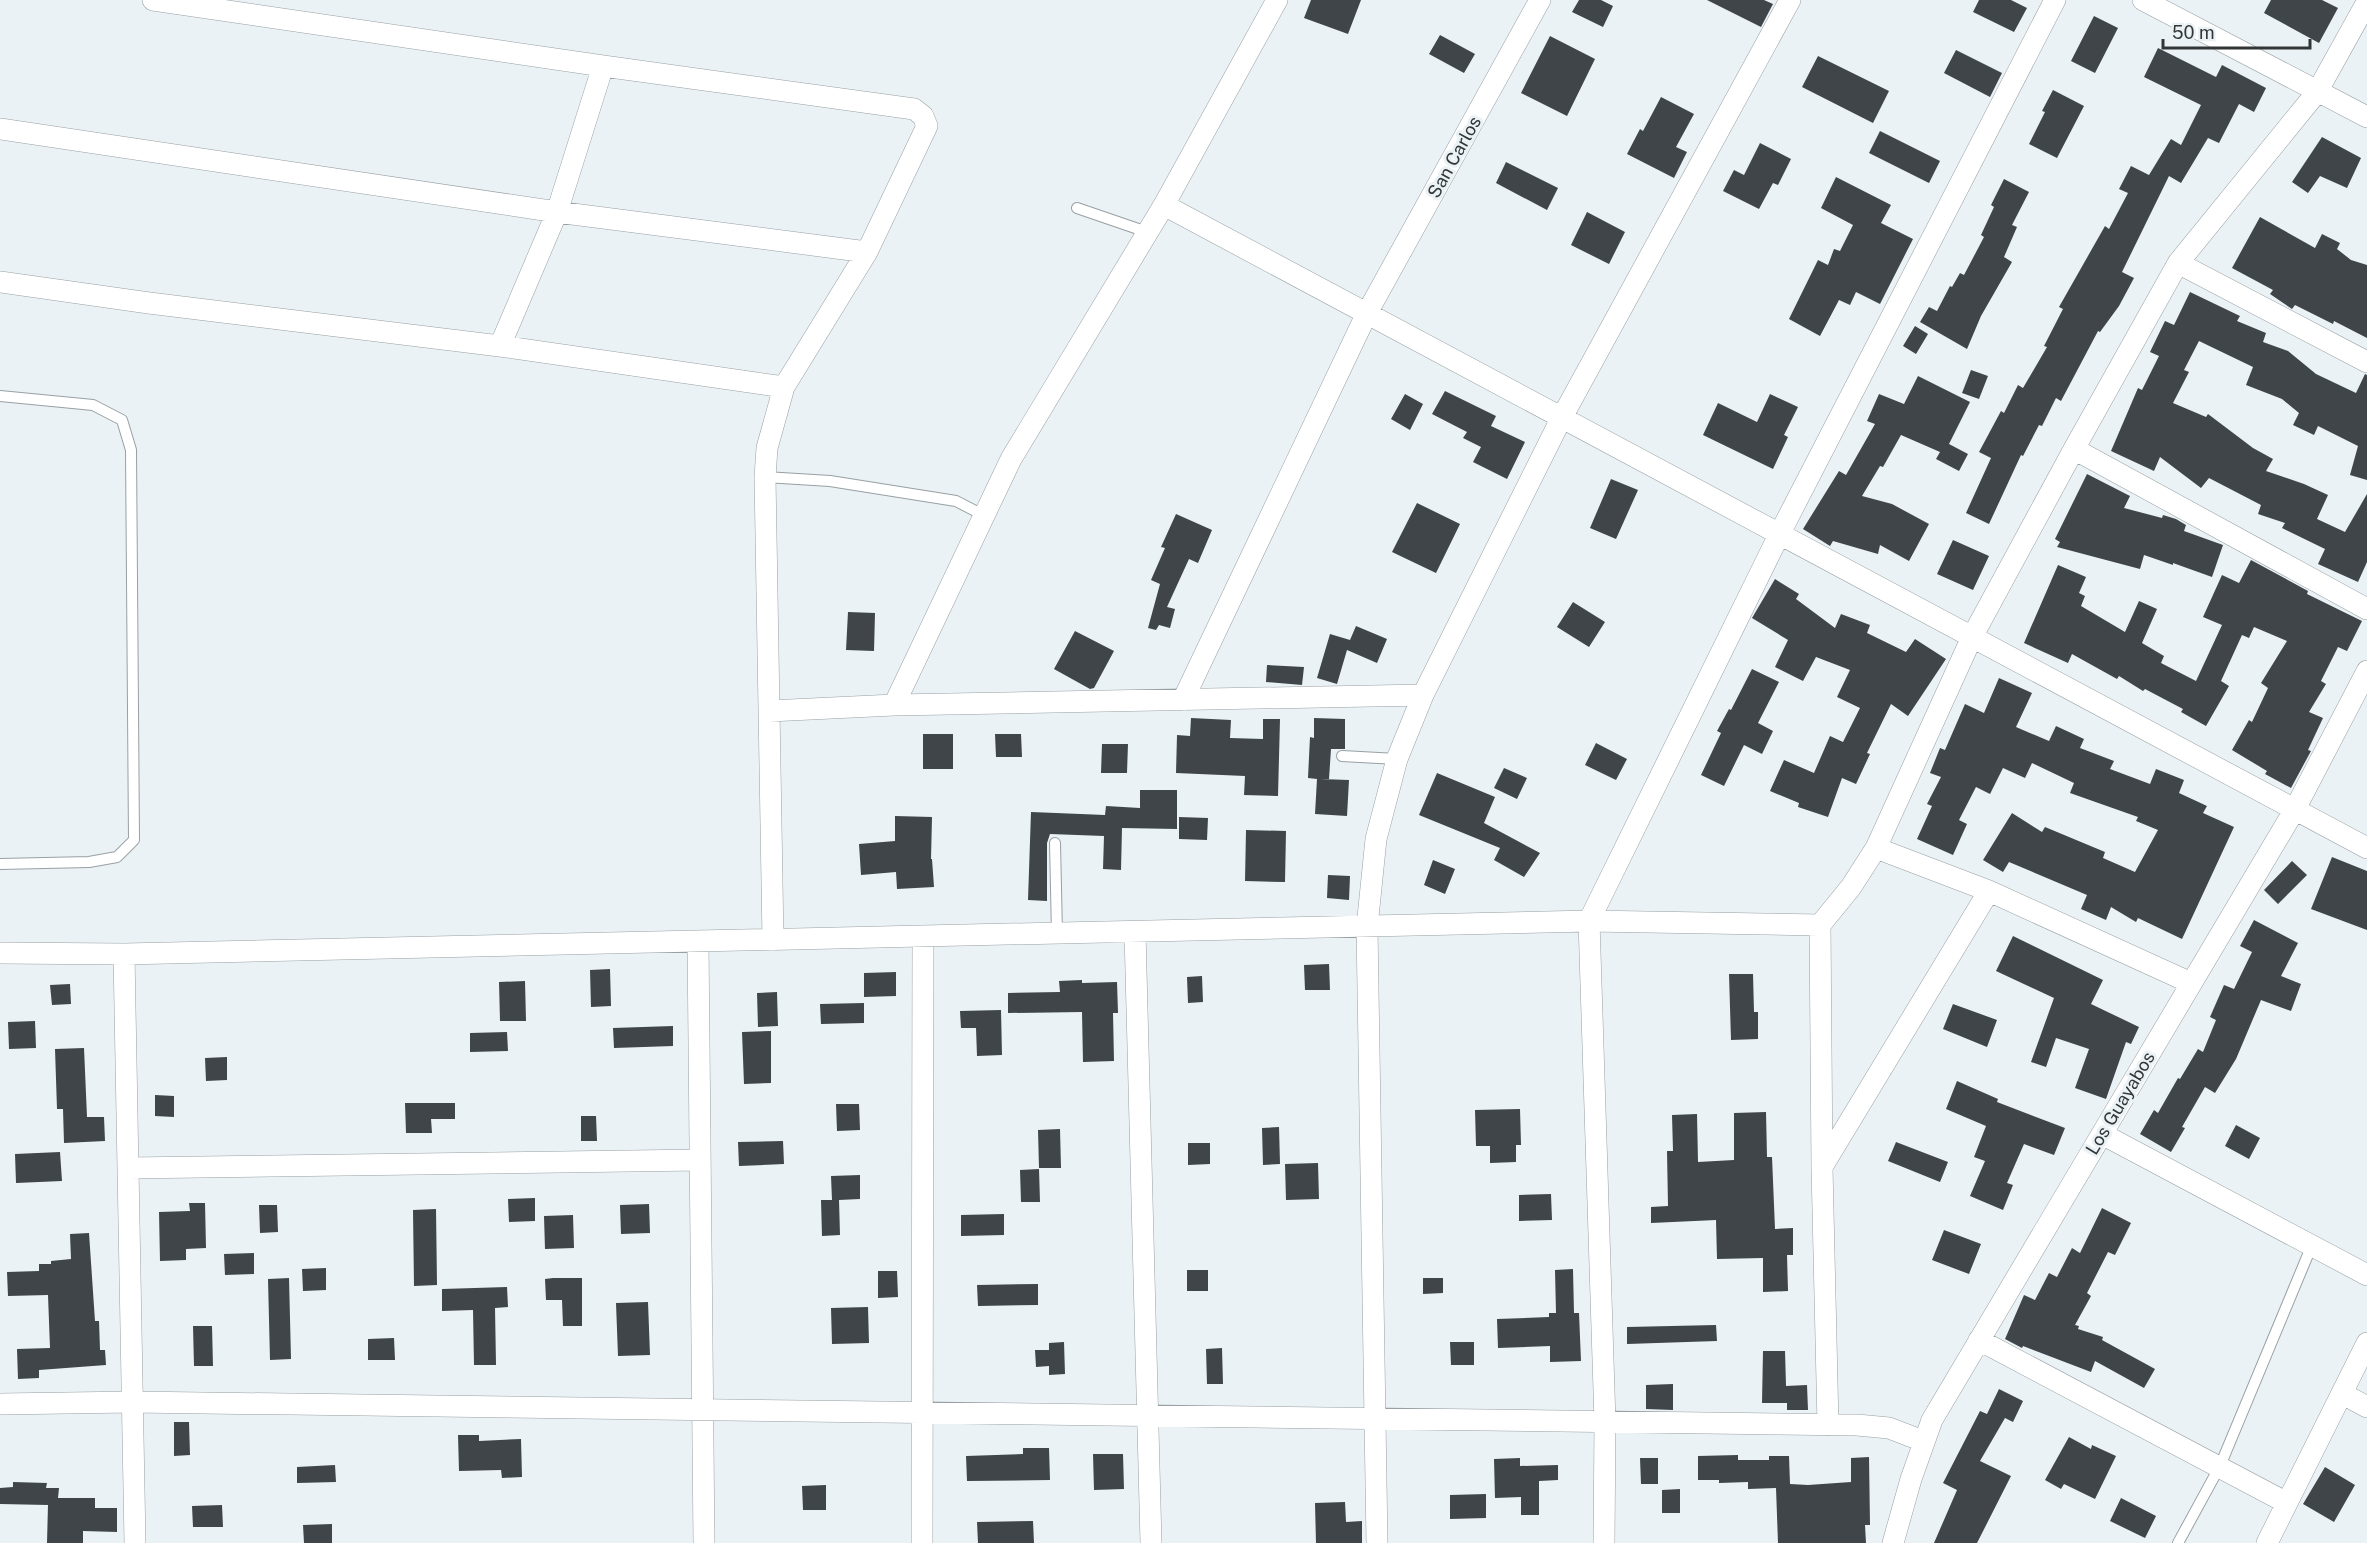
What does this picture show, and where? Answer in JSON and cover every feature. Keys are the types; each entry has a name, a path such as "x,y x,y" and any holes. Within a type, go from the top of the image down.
{"street":[{"path":"153,0 914,109 923,116 927,126 867,252 784,387 767,448 765,477 773,940"},
{"path":"894,705 1011,459 1164,204 1277,0"},
{"name":"San Carlos","path":"1183,700 1367,313 1540,0"},
{"path":"1377,1543 1367,927 1376,839 1396,759 1423,695 1562,419 1790,0"},
{"path":"1604,1543 1605,1422 1589,921 1780,533 2055,0"},
{"path":"2143,0 2367,117"},
{"path":"1828,1425 1822,1167 1820,925 1851,887 1876,848 1972,637 2074,448 2178,263 2317,92 2367,2"},
{"path":"500,346 557,212 603,66"},
{"path":"0,129 557,212 867,252"},
{"path":"1164,204 2367,848"},
{"path":"2178,263 2367,362"},
{"path":"0,282 161,305 500,346 784,387"},
{"path":"2074,448 2367,609"},
{"name":"Los Guayabos","path":"1893,1543 1923,1441 1932,1420 2295,809 2367,671"},
{"path":"770,711 894,705 1423,695"},
{"path":"1876,848 1989,891 2191,984"},
{"path":"1822,1167 1989,891"},
{"path":"0,953 124,954 1589,921 1820,925"},
{"path":"1135,932 1151,1543"},
{"path":"922,1543 923,937"},
{"path":"698,942 704,1543"},
{"path":"124,954 135,1543"},
{"path":"2102,1134 2367,1275"},
{"path":"129,1168 699,1160"},
{"path":"1979,1340 2287,1503"},
{"path":"2267,1543 2367,1342"},
{"path":"2343,1394 2367,1407"},
{"path":"0,1404 133,1402 1828,1425 1889,1428 1923,1441"}],"lane":[{"path":"1077,208 1147,232"},
{"path":"0,396 93,405 122,420 131,450 135,840 117,857 89,862 0,864"},
{"path":"765,477 830,481 956,501 984,516"},
{"path":"1342,756 1396,759"},
{"path":"1055,843 1057,934"},
{"path":"2178,1543 2220,1466 2312,1245"}],"building":[{"path":"1311,0 1361,0 1348,34 1304,18"},
{"path":"1579,0 1601,0 1613,6 1603,27 1572,12"},
{"path":"1707,0 1764,0 1773,4 1761,27"},
{"path":"1979,0 2011,0 2027,8 2014,32 1973,12"},
{"path":"2271,0 2322,0 2338,8 2319,43 2264,13"},
{"path":"2094,16 2118,28 2095,73 2071,61"},
{"path":"1440,35 1475,54 1464,73 1429,54"},
{"path":"1550,36 1595,59 1567,116 1521,93"},
{"path":"2158,48 2216,77 2222,65 2266,88 2254,112 2239,104 2219,143 2208,138 2181,183 2169,176 2122,272 2134,278 2119,306 2100,332 2098,331 2061,401 2056,398 2042,426 2039,425 2023,456 2021,455 1989,524 1966,513 1991,458 1979,452 2001,411 2004,413 2018,385 2023,388 2047,347 2044,346 2063,309 2059,307 2105,226 2109,229 2128,193 2119,189 2131,166 2149,175 2171,139 2181,145 2201,105 2144,77"},
{"path":"1956,50 2002,73 1990,97 1944,73"},
{"path":"1818,56 1889,91 1873,123 1802,87"},
{"path":"2053,90 2084,106 2057,158 2029,144"},
{"path":"1661,97 1694,114 1676,147 1687,152 1674,178 1627,154 1640,129 1643,131"},
{"path":"1880,131 1940,161 1929,183 1869,153"},
{"path":"2322,137 2361,158 2347,188 2320,176 2308,193 2292,182"},
{"path":"1760,143 1791,159 1778,185 1773,183 1759,209 1723,191 1734,170 1744,175"},
{"path":"1506,162 1558,188 1547,210 1496,183"},
{"path":"1836,177 1891,205 1881,223 1913,239 1880,304 1856,292 1850,305 1839,300 1820,336 1789,319 1818,260 1828,265 1834,249 1840,251 1853,225 1821,208"},
{"path":"2004,179 2029,192 2012,225 2017,227 2004,257 2012,262 1981,316 1967,349 1920,322 1929,307 1937,311 1950,286 1952,287 1960,273 1964,275 1984,237 1981,235 1994,207 1991,205"},
{"path":"1587,212 1625,232 1609,264 1571,245"},
{"path":"2260,217 2315,248 2322,234 2340,243 2337,249 2351,260 2367,265 2367,338 2295,305 2292,309 2270,294 2273,290 2232,268"},
{"path":"2190,292 2240,316 2237,321 2266,333 2263,342 2288,351 2316,374 2356,393 2365,374 2367,375 2367,480 2350,475 2358,446 2318,426 2314,435 2293,425 2299,413 2282,399 2246,385 2253,367 2199,341 2184,370 2189,372 2173,403 2206,417 2208,414 2253,448 2273,459 2266,471 2328,495 2317,519 2345,532 2367,494 2367,562 2358,582 2318,564 2325,549 2282,528 2285,523 2258,514 2261,505 2209,478 2201,488 2160,457 2154,471 2111,451 2138,388 2142,390 2159,356 2150,352 2165,321 2174,325"},
{"path":"1915,326 1928,334 1916,354 1903,346"},
{"path":"1971,370 1988,376 1979,399 1962,393"},
{"path":"1918,376 1970,402 1949,444 1968,454 1959,471 1936,459 1940,452 1901,435 1883,467 1880,466 1862,496 1892,504 1929,524 1909,561 1880,545 1878,554 1833,541 1830,546 1803,529 1839,471 1846,475 1875,424 1867,421 1879,394 1904,404"},
{"path":"1445,391 1496,416 1491,426 1525,442 1507,479 1473,462 1481,447 1463,438 1467,432 1432,414"},
{"path":"1405,394 1423,404 1410,430 1391,419"},
{"path":"1770,394 1798,407 1784,435 1788,437 1773,469 1703,435 1718,403 1757,422"},
{"path":"2087,474 2130,496 2124,508 2162,518 2163,515 2176,519 2186,525 2184,531 2223,545 2212,577 2144,555 2140,569 2057,547 2060,542 2055,539"},
{"path":"1611,479 1638,490 1616,539 1590,528"},
{"path":"1417,503 1460,524 1436,573 1392,552"},
{"path":"1176,514 1212,530 1198,563 1189,559 1167,607 1175,609 1170,628 1159,625 1156,630 1148,628 1160,584 1151,580 1165,548 1161,547"},
{"path":"1953,540 1989,556 1973,590 1937,574"},
{"path":"2251,560 2308,591 2307,594 2362,621 2347,651 2338,647 2321,681 2326,684 2309,712 2323,718 2308,750 2311,751 2291,788 2265,774 2267,771 2232,750 2249,720 2252,722 2268,688 2261,683 2287,641 2254,627 2249,638 2242,635 2221,681 2229,686 2206,726 2181,712 2183,709 2145,689 2143,691 2119,676 2117,679 2072,654 2068,663 2024,643 2058,565 2086,577 2079,593 2085,596 2081,606 2125,632 2139,601 2157,609 2142,643 2164,656 2161,663 2196,681 2222,625 2203,617 2222,575 2239,583"},
{"path":"1775,579 1799,594 1796,599 1835,628 1841,614 1870,625 1867,633 1906,652 1915,639 1946,659 1908,716 1891,704 1867,753 1870,754 1856,784 1842,778 1828,817 1798,807 1799,803 1770,791 1784,760 1814,773 1830,736 1843,742 1860,708 1837,697 1850,670 1816,657 1803,681 1775,667 1788,640 1752,618"},
{"path":"1573,602 1605,622 1589,647 1557,627"},
{"path":"848,612 875,613 874,651 846,650"},
{"path":"1356,626 1387,639 1377,663 1347,650 1337,684 1317,678 1330,634 1350,640"},
{"path":"1075,631 1114,651 1094,688 1090,689 1054,669"},
{"path":"1267,665 1304,667 1302,685 1266,682"},
{"path":"1752,669 1779,682 1758,723 1773,731 1762,754 1744,745 1724,786 1701,775 1721,733 1717,731 1729,709 1731,710"},
{"path":"1999,678 2032,693 2016,727 2049,741 2056,726 2084,739 2080,748 2114,761 2110,769 2150,784 2156,769 2184,780 2179,793 2207,806 2203,813 2234,827 2182,939 2138,918 2136,922 2111,907 2106,920 2081,909 2087,895 2009,862 2003,872 1983,860 2012,813 2042,832 2045,827 2105,852 2103,858 2135,872 2158,830 2136,821 2138,817 2070,793 2074,783 2032,763 2025,778 2003,768 1990,794 1976,787 1959,820 1967,824 1953,855 1917,839 1932,806 1927,804 1941,777 1930,773 1940,748 1945,750 1965,704 1984,713"},
{"path":"1191,718 1231,720 1230,738 1263,739 1263,719 1280,719 1278,796 1244,795 1245,776 1176,773 1177,735 1190,736"},
{"path":"1314,718 1345,719 1345,749 1331,749 1329,779 1320,779 1349,780 1347,816 1315,814 1317,779 1308,778 1310,737 1314,738"},
{"path":"923,734 953,734 953,769 923,769"},
{"path":"995,734 1021,734 1022,757 996,757"},
{"path":"1596,743 1627,759 1616,780 1585,765"},
{"path":"1102,744 1128,744 1127,773 1101,773"},
{"path":"1504,768 1527,778 1517,799 1494,788"},
{"path":"1437,773 1495,797 1484,823 1540,853 1524,877 1494,860 1500,848 1419,815"},
{"path":"1140,790 1177,790 1177,829 1122,828 1121,870 1103,869 1104,836 1050,834 1047,843 1047,901 1028,900 1031,812 1105,815 1106,806 1140,808"},
{"path":"895,816 932,817 931,859 934,887 897,889 896,872 861,875 859,844 895,841"},
{"path":"1179,817 1208,818 1207,840 1179,839"},
{"path":"1246,830 1286,831 1285,882 1245,881"},
{"path":"2332,857 2367,871 2367,930 2311,909"},
{"path":"1433,860 1455,869 1445,894 1424,885"},
{"path":"2292,861 2307,875 2278,904 2264,890"},
{"path":"1328,875 1350,876 1349,900 1327,898"},
{"path":"2254,920 2298,943 2281,976 2301,984 2291,1011 2261,1000 2236,1059 2215,1093 2205,1087 2182,1127 2185,1128 2171,1152 2140,1134 2154,1110 2158,1113 2198,1049 2203,1052 2216,1020 2210,1017 2224,985 2234,989 2252,952 2240,946"},
{"path":"2013,936 2103,980 2091,1004 2139,1027 2131,1044 2126,1042 2106,1099 2075,1088 2089,1049 2056,1038 2046,1067 2031,1062 2054,998 1996,971"},
{"path":"1329,964 1330,990 1305,990 1304,965"},
{"path":"610,969 611,1006 591,1007 590,970"},
{"path":"896,972 896,996 864,997 864,973"},
{"path":"1729,974 1753,974 1754,1012 1758,1012 1758,1039 1731,1040"},
{"path":"1202,976 1203,1002 1188,1003 1187,977"},
{"path":"1082,980 1082,983 1117,982 1118,1013 1113,1013 1114,1061 1083,1062 1082,1012 1008,1013 1008,993 1060,992 1059,981"},
{"path":"525,981 526,1021 500,1021 499,982"},
{"path":"70,984 71,1004 52,1005 50,985"},
{"path":"777,992 778,1026 758,1027 757,993"},
{"path":"864,1003 864,1023 821,1024 820,1004"},
{"path":"1953,1004 1997,1020 1987,1047 1943,1029"},
{"path":"1001,1010 1002,1055 977,1056 976,1028 961,1028 960,1011"},
{"path":"35,1021 36,1048 9,1049 8,1022"},
{"path":"673,1026 673,1046 614,1048 613,1028"},
{"path":"771,1031 771,1083 744,1084 742,1032"},
{"path":"507,1032 508,1051 470,1052 470,1033"},
{"path":"84,1048 87,1117 104,1117 105,1141 64,1143 63,1109 57,1109 55,1049"},
{"path":"227,1057 227,1080 206,1081 205,1058"},
{"path":"1957,1081 1998,1099 1997,1102 2065,1128 2054,1155 2024,1144 2007,1183 2013,1185 2003,1210 1970,1196 1985,1161 1974,1157 1986,1126 1946,1109"},
{"path":"155,1095 174,1096 174,1117 155,1116"},
{"path":"405,1103 455,1103 455,1119 431,1119 432,1133 406,1133"},
{"path":"836,1104 859,1104 860,1130 837,1131"},
{"path":"1520,1109 1521,1145 1516,1145 1516,1162 1490,1163 1490,1146 1476,1146 1475,1110"},
{"path":"1766,1112 1767,1157 1772,1157 1775,1229 1793,1228 1793,1255 1787,1255 1788,1291 1763,1292 1763,1258 1717,1259 1716,1220 1651,1223 1651,1207 1668,1206 1667,1151 1673,1151 1672,1115 1697,1114 1698,1162 1734,1160 1734,1113"},
{"path":"581,1116 596,1116 597,1141 581,1141"},
{"path":"2236,1125 2260,1138 2249,1159 2225,1146"},
{"path":"1279,1127 1280,1164 1263,1165 1262,1128"},
{"path":"1060,1129 1061,1168 1039,1168 1038,1130"},
{"path":"783,1141 784,1164 739,1166 738,1142"},
{"path":"1896,1142 1948,1162 1940,1182 1888,1161"},
{"path":"1188,1143 1210,1143 1210,1164 1188,1165"},
{"path":"60,1152 62,1181 16,1183 15,1154"},
{"path":"1318,1163 1319,1199 1286,1200 1285,1164"},
{"path":"1039,1169 1040,1202 1021,1202 1020,1170"},
{"path":"860,1175 860,1199 839,1200 840,1235 822,1236 821,1200 832,1200 831,1176"},
{"path":"1551,1194 1552,1220 1519,1221 1519,1195"},
{"path":"535,1198 535,1221 509,1222 508,1199"},
{"path":"189,1203 205,1203 206,1248 186,1249 186,1260 160,1261 159,1212 190,1211"},
{"path":"649,1204 650,1233 621,1234 620,1205"},
{"path":"259,1205 277,1205 278,1232 260,1233"},
{"path":"2102,1208 2131,1223 2115,1255 2108,1252 2087,1293 2091,1296 2075,1325 2079,1326 2078,1329 2103,1337 2102,1340 2155,1369 2144,1388 2095,1361 2091,1372 2023,1346 2022,1348 2005,1339 2024,1295 2035,1300 2049,1273 2057,1277 2072,1248 2080,1253"},
{"path":"436,1209 437,1285 414,1286 413,1210"},
{"path":"1004,1214 1004,1235 961,1236 961,1215"},
{"path":"573,1215 574,1248 545,1249 544,1216"},
{"path":"1944,1230 1981,1244 1969,1274 1932,1260"},
{"path":"89,1233 95,1321 99,1321 100,1350 105,1350 106,1365 39,1370 39,1378 18,1379 17,1349 50,1348 48,1295 8,1296 7,1272 39,1271 39,1264 51,1264 51,1261 71,1259 70,1234"},
{"path":"254,1253 254,1274 225,1275 224,1254"},
{"path":"326,1268 326,1290 303,1291 302,1269"},
{"path":"1573,1269 1574,1313 1579,1313 1581,1361 1550,1362 1550,1346 1498,1348 1497,1319 1549,1317 1549,1313 1556,1313 1555,1270"},
{"path":"1187,1270 1208,1270 1208,1291 1187,1291"},
{"path":"878,1271 897,1271 898,1297 878,1298"},
{"path":"289,1278 291,1359 270,1360 268,1279"},
{"path":"582,1278 582,1326 563,1326 562,1300 546,1300 545,1279"},
{"path":"1423,1278 1443,1278 1443,1293 1423,1294"},
{"path":"1038,1284 1038,1305 978,1306 977,1285"},
{"path":"507,1287 508,1307 495,1308 496,1365 474,1365 473,1310 442,1311 442,1289"},
{"path":"648,1302 650,1355 618,1356 616,1303"},
{"path":"868,1307 869,1343 832,1344 831,1308"},
{"path":"1716,1325 1717,1341 1627,1344 1627,1327"},
{"path":"193,1326 212,1326 213,1366 194,1366"},
{"path":"394,1338 395,1360 368,1360 368,1339"},
{"path":"1064,1342 1065,1374 1049,1375 1049,1366 1036,1367 1035,1350 1049,1350 1049,1343"},
{"path":"1450,1342 1474,1342 1474,1365 1451,1365"},
{"path":"1222,1348 1223,1384 1207,1384 1206,1349"},
{"path":"1763,1351 1785,1351 1786,1386 1807,1385 1808,1410 1787,1410 1787,1403 1762,1403"},
{"path":"1673,1384 1673,1410 1646,1409 1646,1385"},
{"path":"1999,1389 2023,1401 2013,1422 2005,1418 1980,1461 2011,1476 1977,1543 1934,1543 1957,1490 1943,1483 1980,1411 1987,1414"},
{"path":"174,1422 189,1422 190,1455 174,1456"},
{"path":"458,1435 479,1435 479,1441 521,1439 522,1477 502,1478 501,1470 459,1471"},
{"path":"2069,1437 2091,1449 2092,1445 2116,1456 2095,1499 2064,1484 2061,1489 2045,1480"},
{"path":"1023,1448 1049,1448 1050,1480 967,1481 966,1456 1023,1454"},
{"path":"1093,1454 1123,1454 1124,1489 1094,1490"},
{"path":"1738,1455 1738,1460 1769,1460 1769,1456 1789,1456 1790,1484 1808,1485 1851,1482 1851,1458 1869,1457 1870,1525 1865,1525 1866,1543 1778,1543 1776,1488 1748,1489 1748,1482 1719,1483 1719,1480 1698,1480 1698,1456"},
{"path":"1520,1458 1520,1466 1558,1465 1558,1480 1539,1481 1539,1515 1521,1515 1521,1497 1495,1498 1494,1459"},
{"path":"1640,1458 1658,1458 1658,1484 1641,1484"},
{"path":"335,1465 336,1482 297,1483 297,1467"},
{"path":"2325,1467 2355,1485 2334,1522 2303,1504"},
{"path":"13,1482 47,1483 46,1488 59,1488 58,1498 95,1498 95,1508 117,1508 117,1532 83,1531 83,1543 47,1543 48,1505 0,1504 0,1488 13,1487"},
{"path":"826,1485 826,1510 803,1510 802,1486"},
{"path":"1680,1489 1680,1513 1662,1513 1662,1490"},
{"path":"1486,1494 1486,1518 1450,1519 1450,1495"},
{"path":"2121,1498 2156,1516 2145,1538 2110,1521"},
{"path":"1345,1502 1346,1522 1362,1521 1362,1543 1316,1543 1315,1503"},
{"path":"222,1505 223,1527 193,1527 192,1506"},
{"path":"1033,1521 1034,1543 978,1543 977,1522"},
{"path":"332,1524 332,1543 304,1543 303,1525"}]}
